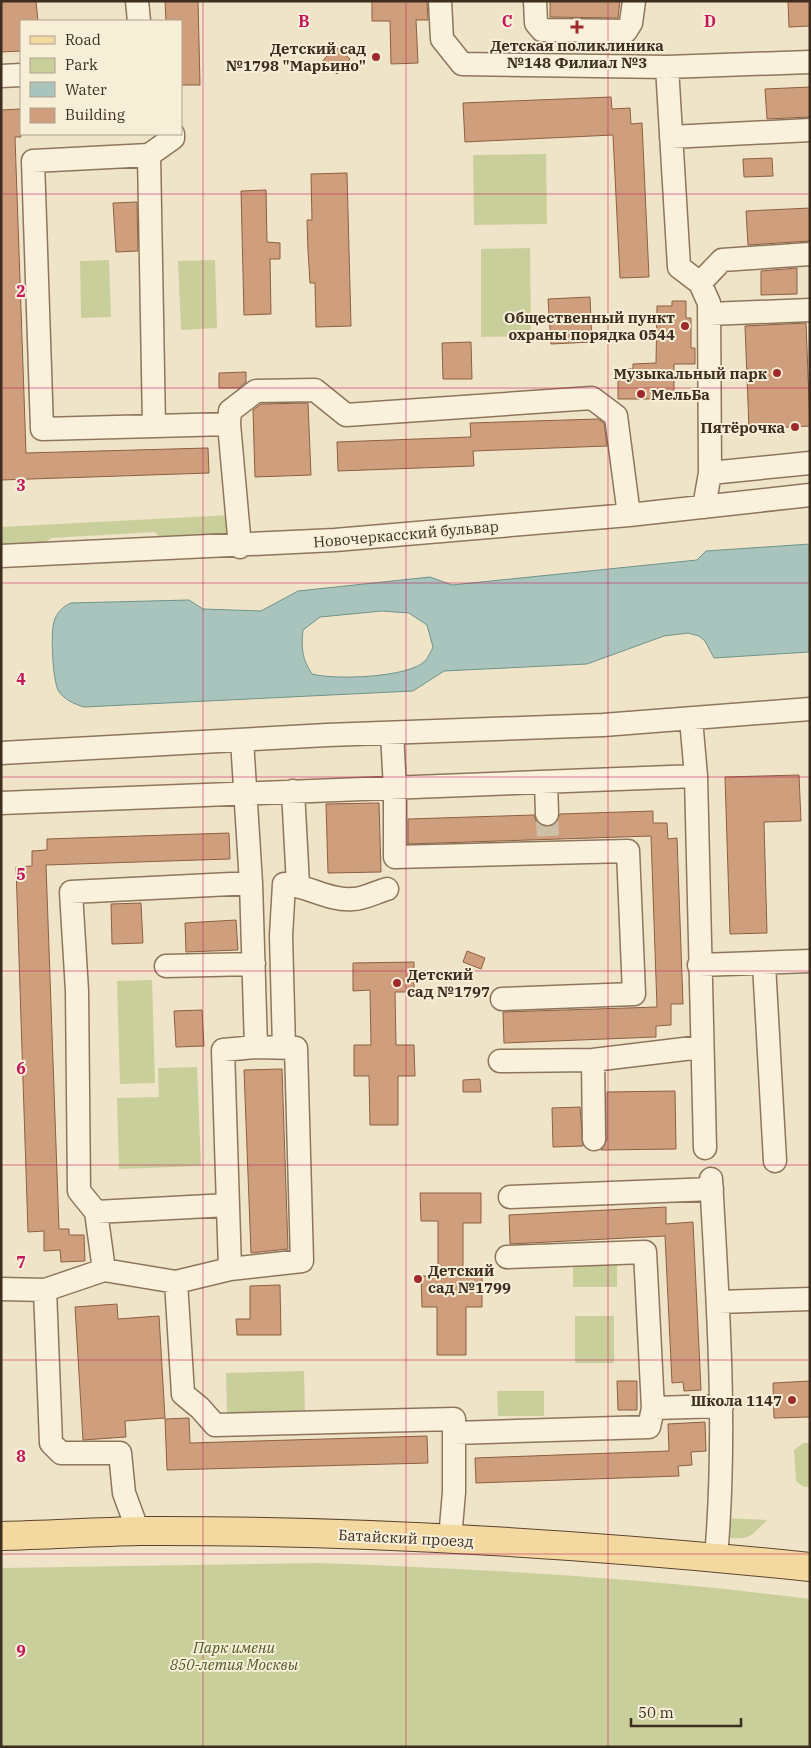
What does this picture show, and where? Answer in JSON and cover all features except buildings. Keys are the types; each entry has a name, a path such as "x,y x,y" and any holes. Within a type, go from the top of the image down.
{"main road":[{"name":"Батайский проезд","path":"1,1536 138,1531 450,1539 716,1557 810,1567"}],"street":[{"path":"137,1 139,20"},
{"path":"440,1 442,39 462,64 667,67 810,62"},
{"path":"535,1 536,23 542,30 626,31 631,23 634,1"},
{"path":"667,67 680,267 700,283 709,303 710,473 704,507"},
{"path":"1,76 20,76"},
{"path":"671,137 810,130"},
{"path":"173,135 173,138 149,155 33,161 42,429 229,424"},
{"path":"149,155 154,426"},
{"path":"700,283 722,260 810,254"},
{"path":"709,314 810,310"},
{"path":"240,546 229,424 230,411 256,391 315,390 346,414 592,398 616,416 629,515"},
{"path":"710,473 810,463"},
{"name":"Новочеркасский бульвар","path":"1,556 240,546 629,515 810,495"},
{"path":"1,753 691,719 810,709"},
{"path":"691,719 696,776 701,1048 705,1148"},
{"path":"392,733 395,789 395,857 548,846 628,850 634,994 502,999"},
{"path":"242,740 251,883 256,1047"},
{"path":"1,803 245,792 395,789 696,776"},
{"path":"546,783 547,814"},
{"path":"292,791 298,884"},
{"path":"104,1270 96,1212 79,1191 78,991 71,892 251,883"},
{"path":"284,1047 281,936 284,884 298,884 330,897 353,900 387,889"},
{"path":"699,964 810,962"},
{"path":"166,966 254,964"},
{"path":"764,964 775,1162"},
{"path":"1,1289 45,1290 104,1270 176,1282 230,1269 302,1261 296,1048 256,1047 222,1050 230,1269"},
{"path":"500,1061 593,1060 701,1048"},
{"path":"593,1060 594,1139"},
{"path":"510,1197 712,1184 722,1406 720,1516 716,1557"},
{"path":"96,1212 228,1205"},
{"path":"454,1433 649,1427 653,1408 645,1252 507,1256"},
{"path":"176,1282 183,1394 200,1408 215,1425 454,1419 454,1492 450,1539"},
{"path":"45,1290 51,1443 61,1453 120,1453 124,1493 138,1531"},
{"path":"718,1302 810,1299"},
{"path":"653,1408 722,1406"}],"green space":[{"path":"546,154 547,224 474,225 473,155"},
{"path":"530,248 531,336 481,337 481,249"},
{"path":"109,260 111,317 81,318 80,261"},
{"path":"215,260 217,328 181,330 178,261"},
{"path":"231,515 234,537 162,541 155,532 51,538 45,544 1,547 1,527"},
{"path":"152,980 155,1083 120,1084 117,981"},
{"path":"197,1067 201,1166 119,1169 117,1098 159,1097 158,1068"},
{"path":"573,1257 617,1257 617,1287 573,1287"},
{"path":"575,1316 614,1316 614,1363 575,1363"},
{"path":"304,1371 305,1413 227,1415 226,1373"},
{"path":"497,1391 544,1391 544,1416 498,1416"},
{"path":"803,1443 810,1443 810,1487 804,1487 796,1481 794,1450"},
{"path":"722,1518 767,1520 749,1536 733,1538 725,1537"},
{"name":"Парк имени 850-летия Москвы","path":"319,1563 565,1575 688,1585 810,1599 810,1747 1,1747 1,1568"}],"water":[{"path":"810,544 809,652 714,658 705,641 699,636 688,633 664,636 587,664 444,671 413,691 84,707 66,699 56,685 52,633 55,619 59,612 71,603 189,600 203,609 261,611 298,591 430,577 452,585 697,560 706,551","holes":["382,611 409,613 427,625 433,647 426,660 416,667 388,674 353,677 322,676 312,674 309,669 303,653 303,630 320,617"]}],"tunnel":[{"path":"547,814 548,840"}],"place":[{"name":"Детская поликлиника №148 Филиал №3","path":"577,27"},
{"name":"Детский сад №1798 \"Марьино\"","path":"376,57"},
{"name":"Общественный пункт охраны порядка 0544","path":"685,326"},
{"name":"Музыкальный парк","path":"777,373"},
{"name":"МельБа","path":"641,394"},
{"name":"Пятёрочка","path":"795,427"},
{"name":"Детский сад №1797","path":"397,983"},
{"name":"Детский сад №1799","path":"418,1279"},
{"name":"Школа 1147","path":"792,1400"}]}
